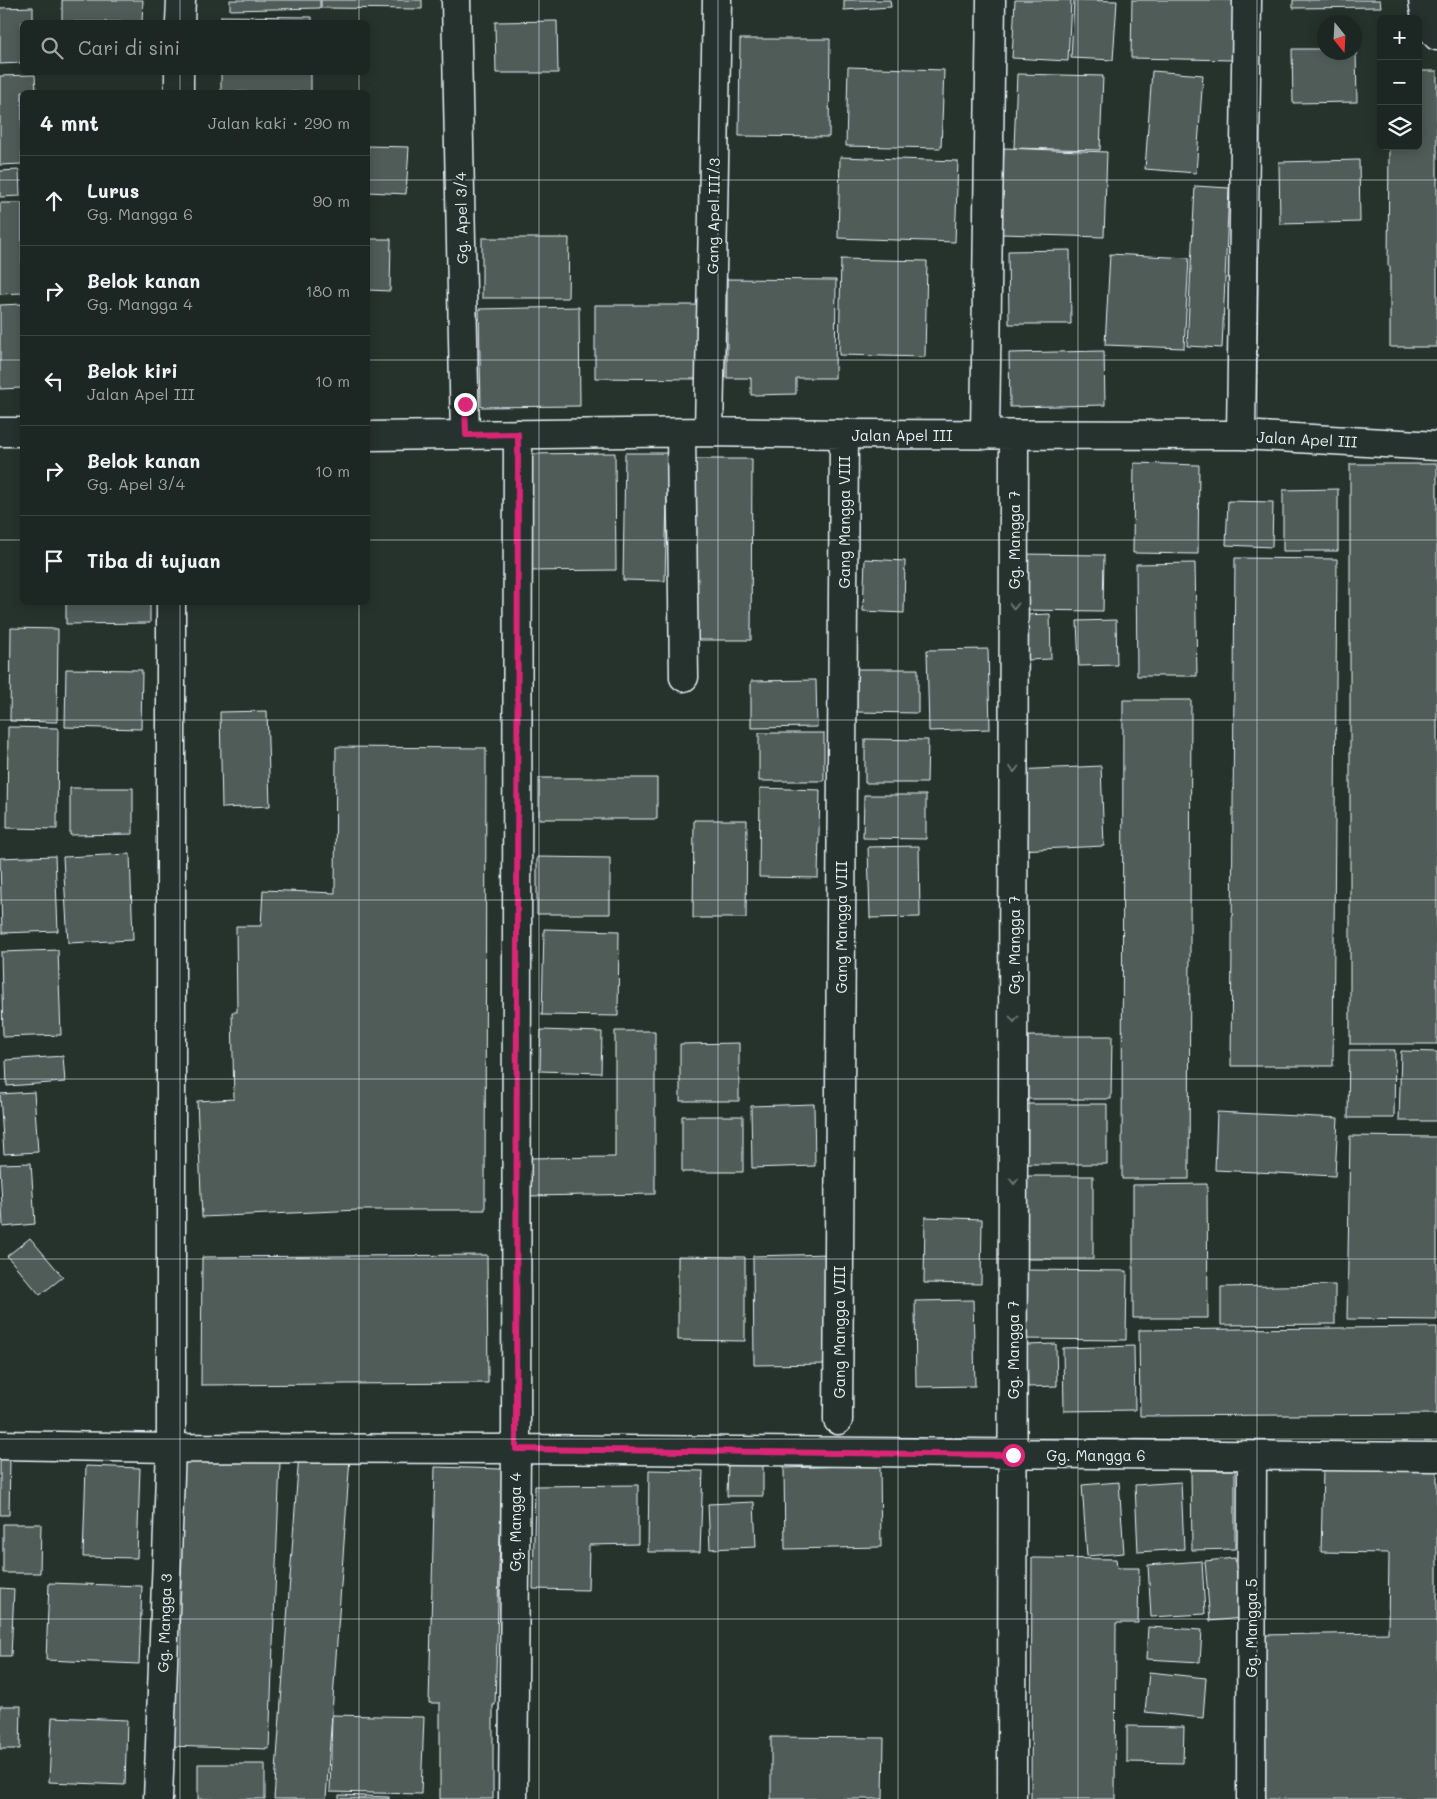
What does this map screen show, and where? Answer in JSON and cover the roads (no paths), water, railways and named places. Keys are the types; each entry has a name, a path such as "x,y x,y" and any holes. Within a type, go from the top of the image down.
{"street":[{"path":"180,20 181,0"},
{"name":"Gg. Apel 3/4","path":"456,0 466,435"},
{"name":"Gang Apel III/3","path":"709,432 717,0"},
{"path":"986,435 991,0"},
{"path":"1241,435 1247,0"},
{"path":"1423,0 1429,27 1437,36"},
{"path":"179,75 179,90"},
{"path":"0,432 20,432"},
{"name":"Jalan Apel III","path":"370,436 709,432 1241,435 1437,446"},
{"path":"681,433 684,677"},
{"name":"Gg. Mangga 4","path":"513,1799 516,1449 518,434"},
{"name":"Gang Mangga VIII","path":"838,1420 844,434"},
{"name":"Gg. Mangga 7","path":"1012,1799 1014,435"},
{"name":"Gg. Mangga 3","path":"158,1799 171,1448 171,605"},
{"name":"Gg. Mangga 6","path":"0,1445 171,1448 1437,1457"},
{"name":"Gg. Mangga 5","path":"1251,1799 1252,1457"}]}
